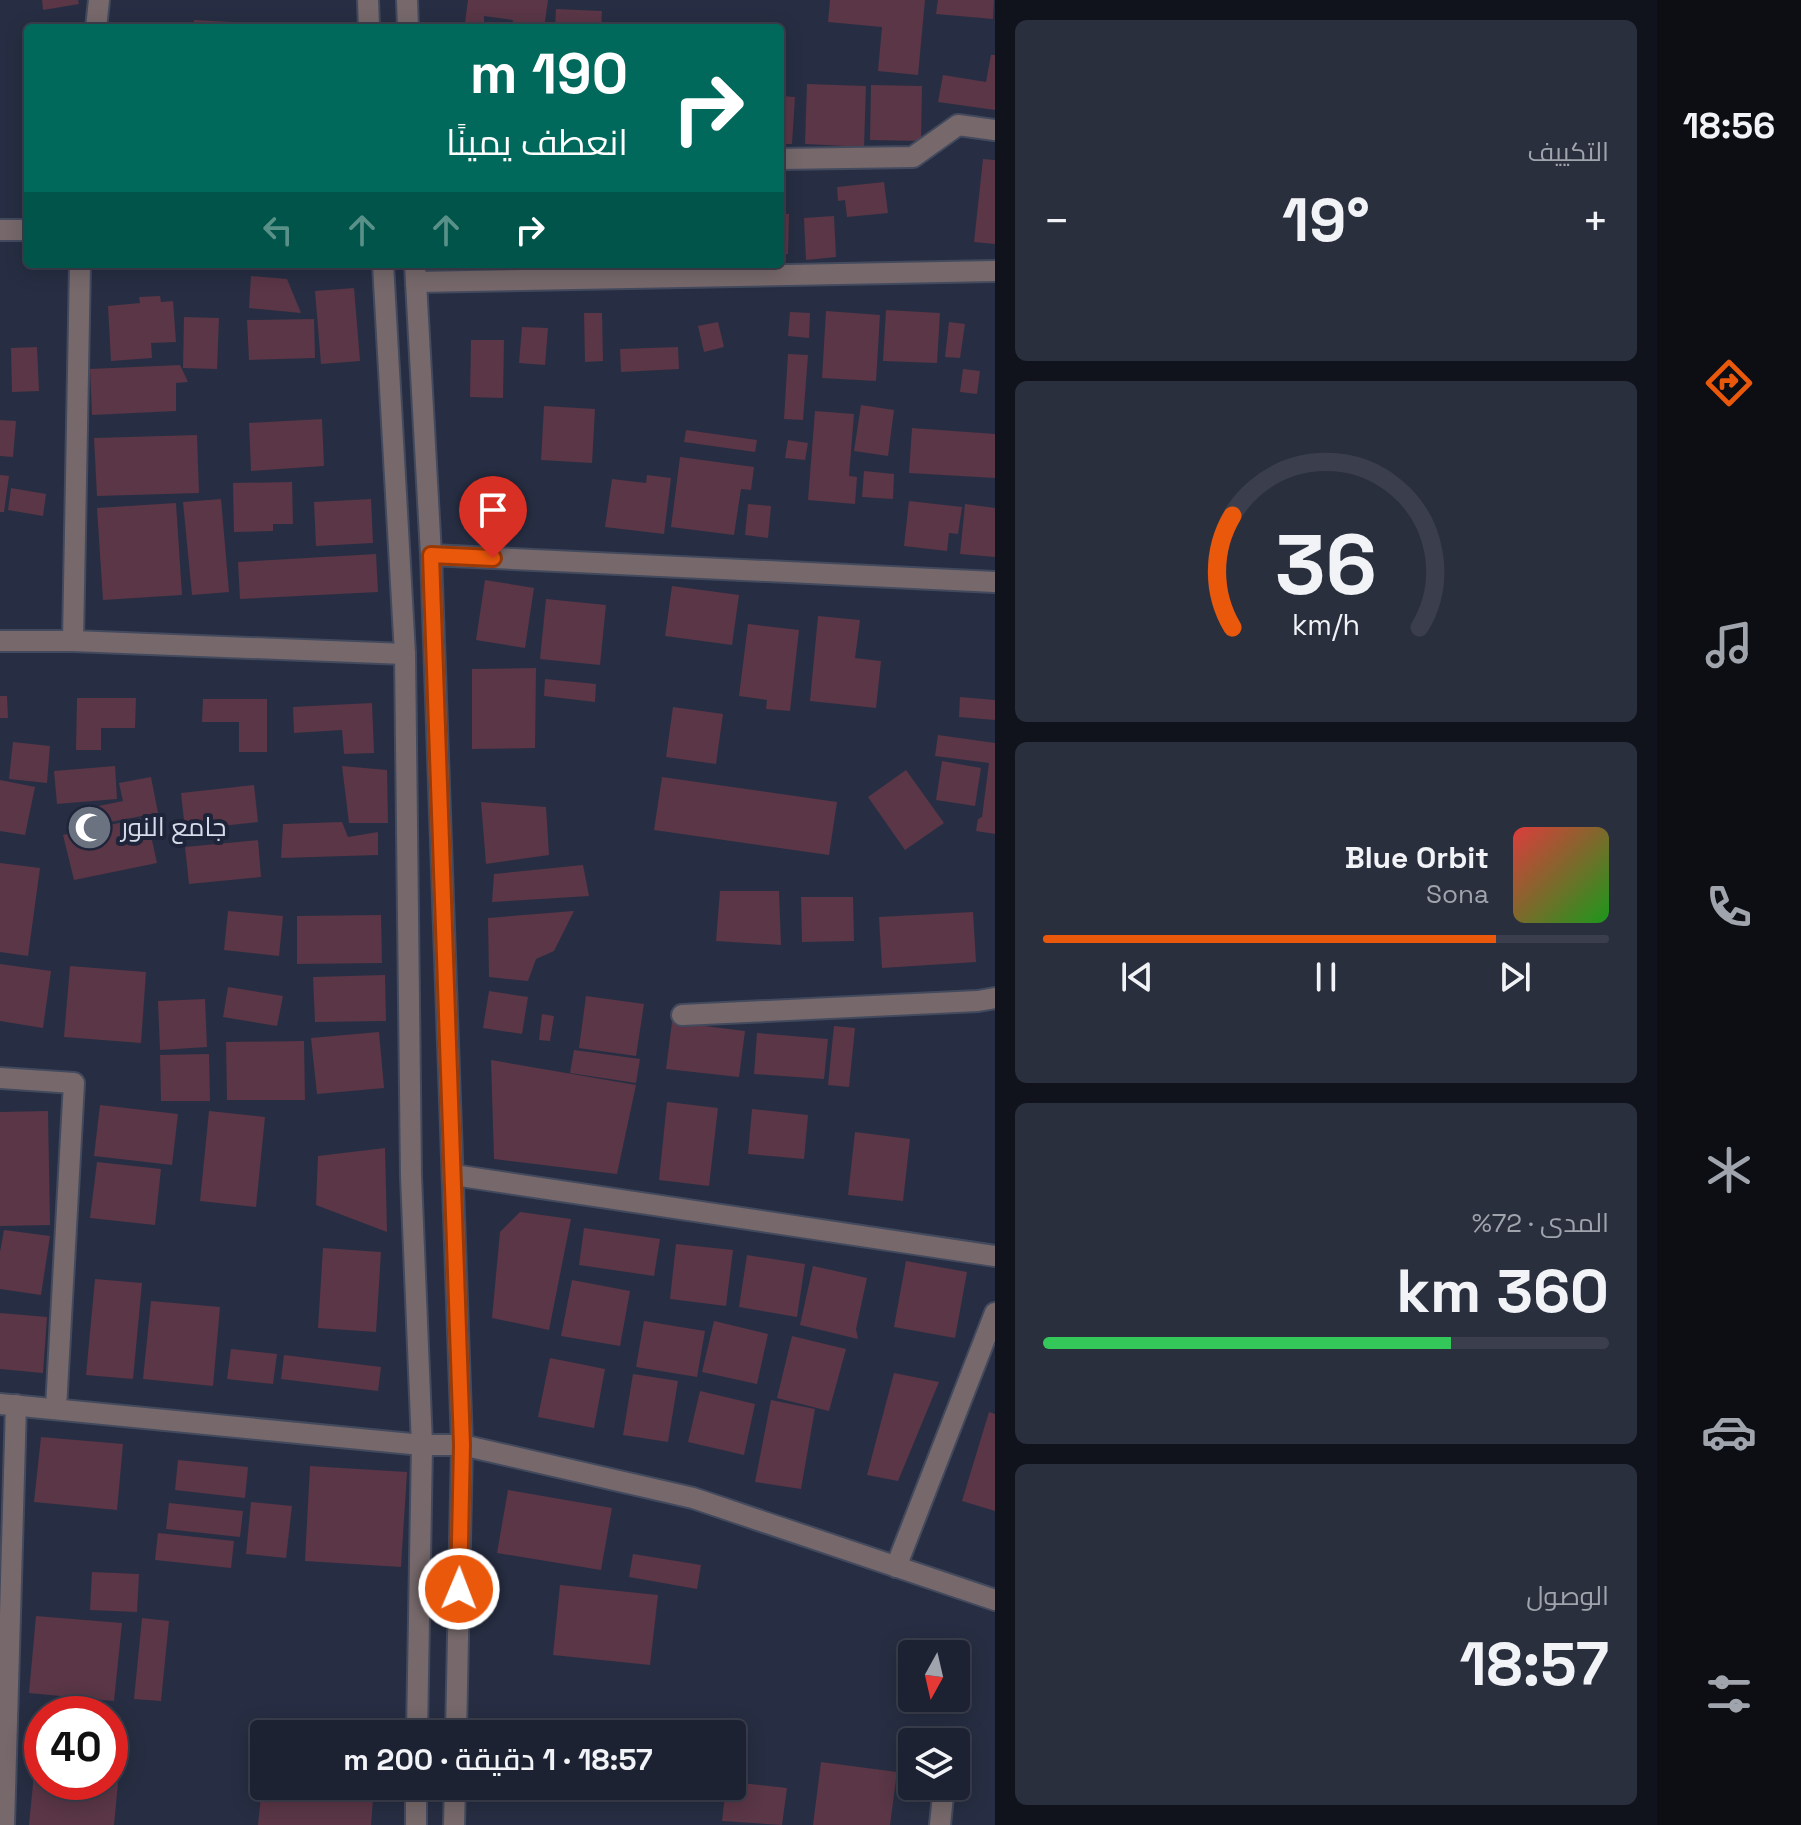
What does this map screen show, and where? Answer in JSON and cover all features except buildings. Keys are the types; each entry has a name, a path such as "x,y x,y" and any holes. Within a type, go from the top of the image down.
{"street":[{"path":"96,24 99,0"},
{"path":"368,0 369,24"},
{"path":"407,0 408,24"},
{"path":"784,159 913,157 958,125 995,130"},
{"path":"0,230 24,230"},
{"path":"73,641 80,268"},
{"path":"383,268 405,654 411,1176 422,1445 417,1720"},
{"path":"456,1720 462,1445 431,555 416,273 995,271"},
{"path":"431,555 995,582"},
{"path":"0,641 405,654"},
{"path":"682,1015 995,998"},
{"path":"0,1078 74,1083 56,1408"},
{"path":"454,1175 995,1256"},
{"path":"896,1567 995,1313"},
{"path":"4,1825 8,1404 422,1445 462,1445 693,1498 995,1600"},
{"path":"416,1800 416,1825"},
{"path":"454,1825 455,1800"},
{"path":"940,1825 943,1800"}],"place":[{"name":"جامع النور","path":"90,827"}],"route":[{"path":"459,1589 462,1445 431,555 493,558"}]}
